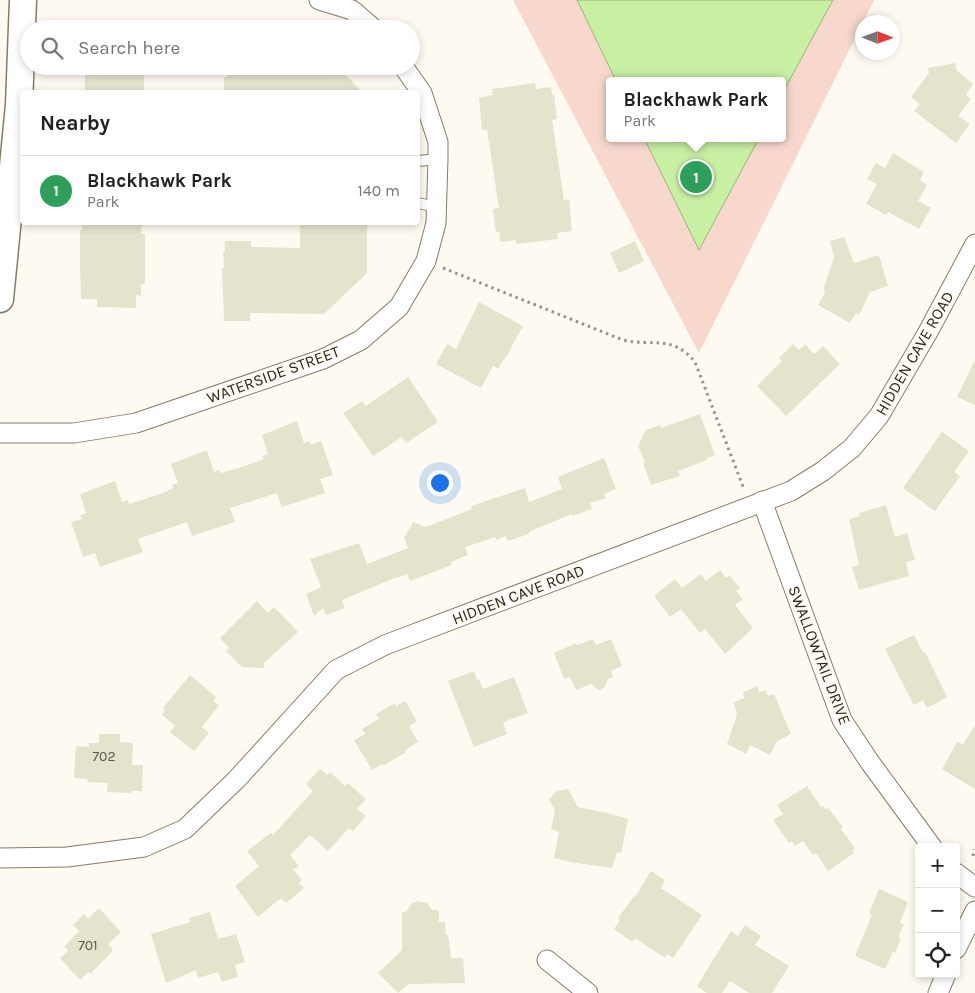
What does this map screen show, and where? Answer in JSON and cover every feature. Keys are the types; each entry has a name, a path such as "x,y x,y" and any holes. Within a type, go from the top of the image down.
{"street":[{"path":"23,20 24,0"},
{"path":"319,0 352,10 364,20"},
{"path":"0,298 20,70"},
{"name":"WATERSIDE STREET","path":"409,75 420,90"},
{"name":"WATERSIDE STREET","path":"0,433 74,433 136,422 323,359 360,340 398,307 426,261 436,223 438,142 420,90"},
{"name":"HIDDEN CAVE ROAD","path":"0,858 67,857 144,847 185,829 237,779 336,670 385,645 791,491 823,471 852,448 879,416 928,332 975,244"},
{"name":"SWALLOWTAIL DRIVE","path":"756,503 842,720 869,761 929,843"},
{"path":"960,876 975,887"},
{"path":"960,941 975,911"},
{"path":"547,960 588,993"},
{"path":"938,993 944,978"}],"lane":[{"path":"420,160 438,159"},
{"path":"420,204 436,207"}],"path":[{"path":"426,261 622,340 634,343 661,342 686,351 695,362 756,503"},
{"path":"973,856 974,849"}],"shaded area":[{"path":"513,0 874,0 867,15 855,15 855,38 699,353"},
{"path":"577,0 833,0 786,87 786,77 614,77"},
{"path":"646,142 757,142 699,250"}],"building":[{"path":"956,63 956,70 973,84 966,95 971,99 958,116 970,124 956,143 914,111 920,104 911,97 929,73 928,68"},
{"path":"85,75 144,75 144,90 85,90"},
{"path":"227,75 346,75 360,90 224,90 224,77 227,77"},
{"path":"535,83 536,89 551,87 552,95 554,95 557,119 552,120 564,200 569,199 572,231 557,233 558,239 516,244 516,240 500,242 499,231 496,232 493,209 499,208 487,130 482,130 479,98 493,95 492,89"},
{"path":"893,153 924,172 920,180 927,185 918,201 931,208 919,229 888,212 886,215 866,204 877,184 867,179 876,163 885,168"},
{"path":"82,225 142,225 141,234 145,234 145,284 141,284 141,296 136,295 136,308 97,307 97,299 81,299 80,230 82,230"},
{"path":"300,225 367,225 367,273 324,314 250,313 250,321 224,321 222,268 224,268 223,252 225,252 225,241 251,241 251,247 300,248"},
{"path":"844,237 854,263 879,255 888,286 870,292 859,315 856,313 850,323 818,305 825,292 824,287 834,257 830,241"},
{"path":"635,241 644,261 619,273 610,253"},
{"path":"479,302 523,326 505,359 498,369 493,366 481,388 436,364 447,344 456,349"},
{"path":"793,344 799,350 805,344 814,354 823,346 840,364 786,416 757,386 782,361 779,358"},
{"path":"975,360 975,405 957,397"},
{"path":"408,377 438,422 406,443 402,437 373,456 343,413 362,401 366,406"},
{"path":"700,414 715,455 678,471 680,476 651,485 643,463 645,462 638,446 646,430 660,425 661,428"},
{"path":"297,421 304,443 309,441 311,445 321,441 333,475 320,479 325,493 282,507 277,493 230,508 235,522 192,536 187,522 138,539 143,552 100,567 95,553 83,557 71,522 82,519 80,515 86,513 80,494 115,481 122,502 128,500 129,504 163,493 173,488 172,485 178,483 171,464 207,450 214,472 219,470 221,473 245,466 264,459 262,456 268,454 262,435"},
{"path":"942,432 969,451 954,472 960,476 935,511 903,488"},
{"path":"604,458 616,489 604,494 606,498 590,503 592,509 573,516 572,514 529,532 529,534 508,541 506,536 496,540 495,537 465,547 468,555 451,562 452,565 410,581 407,574 397,577 342,600 345,608 326,615 323,608 314,616 306,594 321,587 310,559 359,543 367,564 408,548 404,538 413,522 426,527 472,509 471,506 525,488 529,502 562,489 558,477"},
{"path":"886,505 895,537 907,533 915,560 906,562 909,576 859,590 852,567 859,565 849,519 860,516 859,513"},
{"path":"720,570 726,578 729,575 740,588 736,591 743,599 735,605 753,628 725,654 705,629 700,633 681,609 670,617 654,596 675,579 682,588 701,574 706,581"},
{"path":"257,601 268,613 274,607 298,632 264,663 264,668 242,667 226,651 229,648 220,638"},
{"path":"914,635 923,653 925,652 947,697 927,708 923,700 914,705 885,649"},
{"path":"593,639 596,645 611,639 622,666 611,671 613,677 608,679 605,687 599,690 591,684 576,690 570,677 564,679 554,653 576,643 577,645"},
{"path":"474,671 483,689 514,677 528,713 503,722 507,734 474,747 448,681"},
{"path":"190,675 216,697 213,701 219,705 202,727 209,733 194,751 170,732 175,726 162,715 165,710 163,708"},
{"path":"758,686 759,692 766,690 768,696 774,694 791,734 777,741 770,755 750,745 746,754 727,744 737,715 734,702 744,698 743,692"},
{"path":"405,701 417,721 409,726 418,742 383,766 382,764 372,770 354,740 365,734 362,729 379,719 376,714 395,703 396,706"},
{"path":"975,725 975,789 942,769 957,742 963,745"},
{"path":"99,734 120,734 120,742 133,743 132,765 143,765 142,791 131,791 131,793 107,792 108,783 87,782 88,779 74,778 76,746 89,747 89,743 99,743"},
{"path":"320,769 327,775 330,772 345,786 348,783 366,799 357,809 366,816 353,831 349,828 328,851 310,835 290,855 299,866 293,870 302,880 299,883 304,888 286,903 281,898 258,917 235,886 259,866 247,851 271,833 273,835 313,791 306,784"},
{"path":"807,786 821,807 823,806 826,810 828,808 843,827 841,829 855,848 852,851 854,853 828,871 816,853 813,855 803,841 795,846 792,841 789,843 773,820 783,814 777,805"},
{"path":"568,789 578,807 628,819 621,853 617,852 612,868 554,858 559,832 551,829 555,810 549,799 557,791"},
{"path":"651,871 665,880 661,888 702,915 673,958 667,954 665,958 635,938 632,942 614,929 620,920 618,918 636,896"},
{"path":"879,889 908,902 900,923 904,924 898,938 901,939 885,969 855,956 872,915 869,913"},
{"path":"418,901 427,903 432,910 439,910 439,922 445,922 451,958 463,958 465,983 409,984 398,993 378,973 402,950 402,912 406,912 412,903"},
{"path":"99,908 121,932 108,944 113,950 109,955 90,974 89,972 80,980 60,958 68,951 64,947 79,931 73,925 84,914 88,919"},
{"path":"210,912 218,939 236,934 245,962 235,965 238,977 222,982 218,972 198,978 196,970 166,983 151,934 190,922 189,918"},
{"path":"745,925 761,936 755,945 789,966 772,993 749,993 730,981 722,993 707,993 697,986 731,931 738,936"}],"place":[{"name":"Blackhawk Park","path":"696,177"}]}
